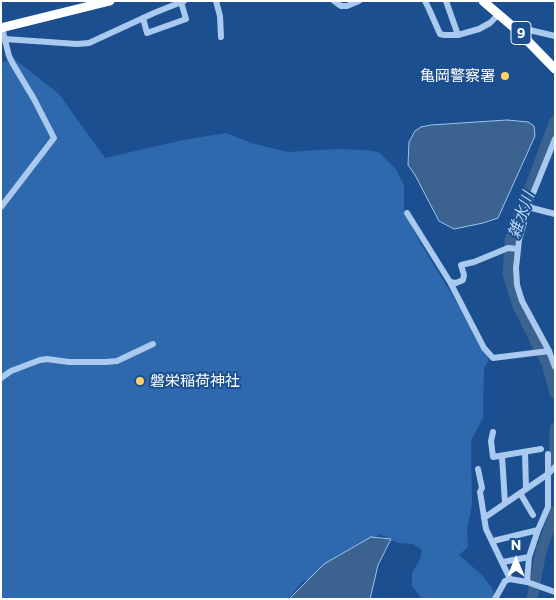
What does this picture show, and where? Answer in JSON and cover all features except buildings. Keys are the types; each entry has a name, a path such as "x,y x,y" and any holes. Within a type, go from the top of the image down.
{"highway":[{"path":"1,28 110,1"},
{"name":"9","path":"483,1 518,31 555,69"}],"street":[{"path":"216,1 220,16 221,37"},
{"path":"334,1 341,6 347,6 359,1"},
{"path":"424,1 440,34 444,35 458,35 479,29 490,23 499,14"},
{"path":"446,1 458,35"},
{"path":"4,39 89,43 143,18 182,2 186,19 147,33 143,18"},
{"path":"1,28 13,64 54,138 2,207"},
{"path":"518,31 525,29 555,36"},
{"path":"555,139 552,155 528,207 518,249 516,268 517,285 522,301 551,353 555,367"},
{"path":"528,207 555,214"},
{"path":"407,213 450,282 484,348 493,358 551,353"},
{"path":"450,282 456,283 463,280 464,274 461,265 474,262 508,248 518,249"},
{"path":"1,378 40,360 69,362 117,361 153,344"},
{"path":"493,432 491,441 493,457 541,449"},
{"path":"525,452 523,491 533,514"},
{"path":"527,582 529,557 548,507 548,454"},
{"path":"502,456 505,503"},
{"path":"484,518 548,474 555,467"},
{"path":"478,469 486,528 510,579"},
{"path":"493,541 538,530"},
{"path":"503,562 529,557"},
{"path":"495,599 505,581 510,579 527,582 555,592"}],"shaded area":[{"path":"13,58 59,94 105,158 183,140 226,133 251,143 288,152 336,149 379,152 395,168 404,185 404,212 489,360 484,368 483,418 471,441 472,505 467,530 468,547 459,555 483,576 492,588 495,596 492,599 422,599 412,586 412,573 420,559 422,550 413,544 398,543 380,534 357,553 301,583 288,599 1,599 1,63"},
{"path":"507,120 528,122 534,126 535,136 498,218 454,229 439,221 408,165 409,142 415,131 421,127 431,125"},
{"path":"371,537 391,539 378,565 370,599 289,599 324,564"}],"waterway":[{"name":"雑水川","path":"555,121 510,241 508,274 518,306 547,364 555,393"},
{"name":"雑水川","path":"555,428 555,467"},
{"name":"雑水川","path":"532,599 541,551 555,512"}],"place":[{"name":"亀岡警察署","path":"505,76"},
{"name":"磐栄稲荷神社","path":"140,381"}]}
